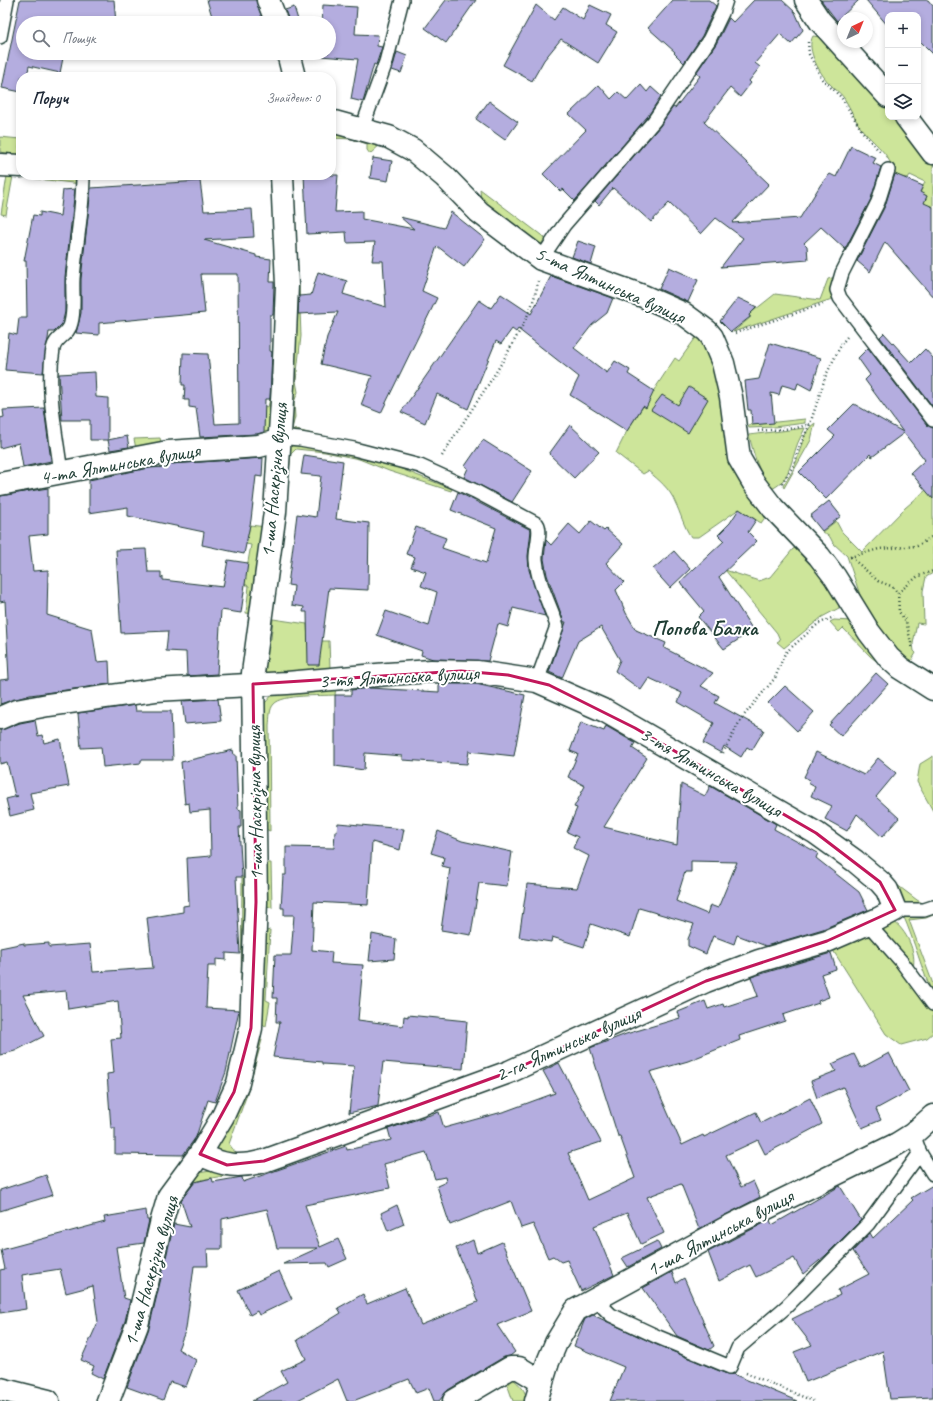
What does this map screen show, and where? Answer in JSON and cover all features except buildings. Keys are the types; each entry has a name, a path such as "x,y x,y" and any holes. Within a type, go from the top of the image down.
{"street":[{"path":"268,0 274,16"},
{"path":"806,0 820,21 885,93"},
{"path":"290,60 293,72"},
{"path":"908,120 933,153"},
{"name":"5-та Ялтинська вулиця","path":"336,123 362,128 389,137 414,150 445,177 479,212 540,267 643,296 684,314 707,331 715,344 723,363 731,397 739,458 753,482 792,529 814,549 829,569 869,632 889,658 900,668 933,689"},
{"path":"0,165 16,166"},
{"name":"1-ша Наскрізна вулиця","path":"108,1401 137,1325 169,1196 200,1154 219,1124 236,1087 250,1028 256,902 253,684 254,657 275,508 278,441 283,384 287,285 282,180"},
{"name":"4-та Ялтинська вулиця","path":"0,484 168,452 259,446 278,441"},
{"name":"3-тя Ялтинська вулиця","path":"0,718 23,710 112,695 155,690 431,671 477,672 537,681 591,704 816,833 855,861 884,886 895,910"},
{"name":"2-га Ялтинська вулиця","path":"200,1154 227,1165 251,1164 264,1161 509,1072 706,980 754,963 827,941 868,924 895,910"},
{"name":"1-ша Ялтинська вулиця","path":"454,1401 510,1368 519,1368 539,1391 556,1343 571,1316 582,1306 730,1226 897,1144 917,1144 933,1116"},
{"path":"0,1388 48,1401"}],"lane":[{"path":"0,37 7,0"},
{"path":"362,128 386,62 402,0"},
{"path":"540,267 564,225 654,121 709,40 722,13 726,0"},
{"path":"888,170 878,202 837,286 838,294 933,420"},
{"path":"61,473 52,396 52,354 55,342 67,331 72,323 72,287 83,201 83,180"},
{"name":"4-та Ялтинська вулиця","path":"278,441 288,438 300,439 361,451 433,471 525,516 539,526 540,531 536,543 537,567 545,598 557,626 537,681"},
{"name":"2-га Ялтинська вулиця","path":"895,910 924,910 933,907"},
{"path":"868,924 901,961 933,1004"},
{"path":"917,1144 933,1174"},
{"path":"599,1298 604,1308 611,1315 658,1337 730,1367 738,1348 786,1307 868,1224 917,1144"}],"path":[{"path":"820,21 812,26 808,34 808,50 812,60 822,79 841,97 864,134 887,160 888,170"},
{"path":"433,471 502,364 525,323 535,301 540,267"},
{"path":"715,344 733,334 840,298"},
{"path":"768,501 777,491 794,465 799,445 810,424 826,375 842,343 862,326"},
{"path":"736,433 796,428 810,424"},
{"path":"829,569 851,557 879,549 917,546 933,536"},
{"path":"851,557 878,581 891,586 898,593 899,612 906,621 912,646 912,651 900,668"},
{"path":"898,593 921,574 933,571"},
{"path":"712,772 741,719 775,678 785,653 818,624"},
{"path":"730,1367 813,1401"}],"highlighted area":[{"path":"461,671 508,675 549,685 635,728 816,833 880,882 895,910 827,941 706,981 509,1072 264,1161 227,1165 200,1154 234,1092 251,1028 256,902 253,684"}],"green space":[{"path":"813,36 820,37 885,99 885,120 902,120 933,159 933,207 921,209 927,196 920,193 925,182 910,175 908,178 893,176 890,161 886,155 860,127 844,98 827,81 819,69 815,62 811,48"},
{"path":"336,134 363,136 382,143 370,154 367,150 367,144 352,139 336,138"},
{"path":"0,137 16,139 16,154 0,152"},
{"path":"7,176 13,176 6,215 1,214"},
{"path":"48,180 78,180 81,184"},
{"path":"480,189 545,238 539,248 481,203"},
{"path":"836,277 835,298 733,332 751,317 749,315 751,313 775,294 820,300 828,279"},
{"path":"294,284 299,284 301,336 296,381 298,392 294,402 295,417 292,429 420,459 432,464 291,430"},
{"path":"697,336 710,352 767,515 761,523 739,509 699,537 691,537 673,497 664,485 648,471 643,474 616,453 627,431 675,358 679,361"},
{"path":"276,398 275,431 263,439 264,406 268,407 270,399"},
{"path":"805,419 805,423 774,427 749,428 748,425"},
{"path":"815,423 811,440 784,488 783,486 794,468 807,431"},
{"path":"805,428 788,472 777,486 771,489 760,470 749,435"},
{"path":"160,438 162,447 136,449 134,439"},
{"path":"289,443 345,453 386,463 452,489 451,491 389,471 359,459 325,452 296,449 291,454 288,480 281,480"},
{"path":"933,484 933,573 926,577 923,591 924,624 917,623 913,644 914,651 916,653 910,663 904,659 872,619 861,598 847,556 833,543 830,537 822,532 836,521 842,532 862,552 905,508"},
{"path":"250,525 266,527 254,614 246,613 249,586 244,584 251,545 246,544"},
{"path":"796,548 827,580 839,598 839,608 822,617 784,648 777,642 780,640 777,633 725,570 759,581 770,577 793,549"},
{"path":"273,619 307,624 308,641 329,641 330,668 265,675 259,669 262,640 271,639"},
{"path":"834,620 851,621 890,672 870,656 843,628 839,632 830,622"},
{"path":"336,686 335,695 294,697 279,701 272,706 269,725 270,831 263,828 261,724 265,703 274,693"},
{"path":"933,756 933,811 917,782 920,764"},
{"path":"851,850 917,900 928,906 898,907"},
{"path":"263,863 271,863 272,908 263,904"},
{"path":"242,877 249,882 245,993 241,993"},
{"path":"933,910 933,915 926,918 909,920 933,984 933,994 903,915"},
{"path":"893,921 902,930 912,948 914,962 913,968 875,927"},
{"path":"270,930 266,1000 270,1002 266,1026 259,1023 263,932"},
{"path":"863,933 875,940 893,958 905,977 933,1011 933,1033 927,1038 901,1045 886,1034 829,944"},
{"path":"256,1040 262,1040 246,1097 229,1144 241,1160 219,1152 217,1146"},
{"path":"211,1171 239,1174 206,1179 187,1186 197,1173"},
{"path":"505,1378 512,1378 520,1385 524,1391 527,1401 513,1401"}],"district":[{"name":"Попова Балка","path":"705,628"}]}
